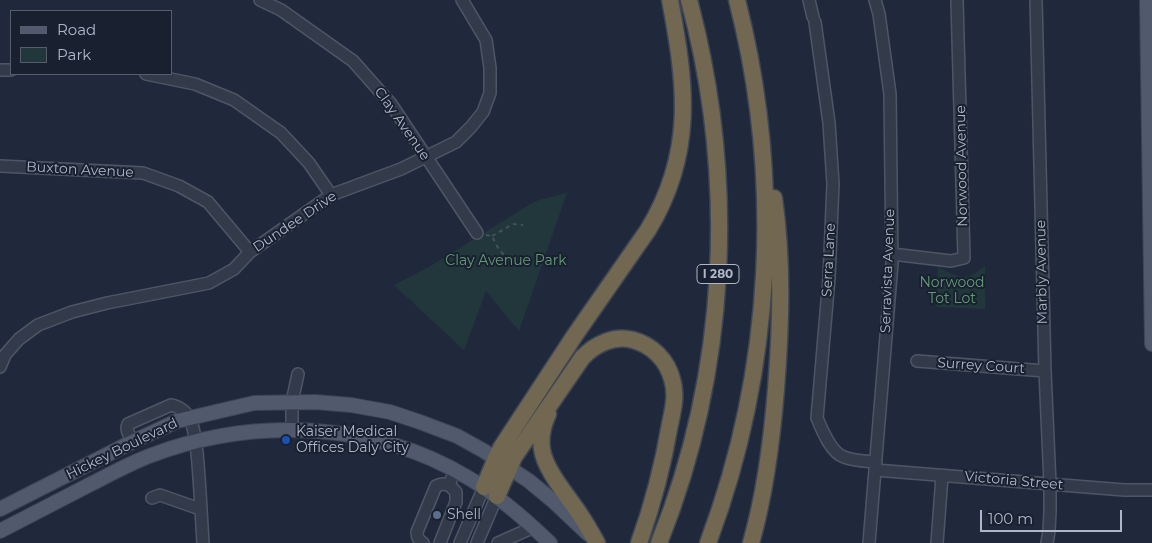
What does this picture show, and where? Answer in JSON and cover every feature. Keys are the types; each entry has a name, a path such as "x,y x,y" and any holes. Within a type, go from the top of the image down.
{"highway":[{"path":"491,492 502,462 501,448 648,230 670,187 679,152 683,129 683,114 680,60 670,0"},
{"name":"I 280","path":"659,543 684,471 699,412 707,371 718,282 719,206 715,144 704,68 689,0"},
{"path":"708,543 724,498 741,438 753,377 763,296 766,234 760,130 752,69 737,0"},
{"path":"756,543 774,416 781,281 780,243 774,198 760,130"},
{"path":"502,462 514,457 576,366 588,352 610,340 627,339 645,345 666,363 674,385 673,408 658,484 639,543"},
{"path":"556,396 543,427 541,443 543,456 549,469 582,517 597,543"},
{"path":"751,543 758,522"}],"main road":[{"path":"1147,0 1152,344"},
{"name":"Hickey Boulevard","path":"0,509 133,441 177,421 254,403 340,404 399,415 449,433 475,446 529,480 597,543"},
{"name":"Hickey Boulevard","path":"0,531 150,455 228,434 292,430 338,433 374,440 419,454 455,470 491,492 534,527 550,543"}],"street":[{"name":"Clay Avenue","path":"260,0 284,5 353,61 391,104 477,233"},
{"name":"Dundee Drive","path":"0,367 5,355 18,339 38,325 72,312 107,303 209,283 234,269 250,252 331,195 401,169 456,142 483,112 490,93 490,68 486,40 462,0"},
{"name":"Serra Lane","path":"809,0 814,19 830,123 833,184 829,278 817,418 822,432 835,451 842,457 876,466"},
{"name":"Serravista Avenue","path":"869,543 892,254 890,94 879,14 875,0"},
{"name":"Norwood Avenue","path":"892,254 952,261 964,258 958,0"},
{"name":"Marbly Avenue","path":"1036,0 1045,371 1050,484 1047,543"},
{"path":"151,75 195,84 234,100 281,133 309,163 331,195"},
{"name":"Buxton Avenue","path":"0,166 143,173 180,186 208,202 250,252"},
{"name":"Surrey Court","path":"917,361 1045,371"},
{"path":"292,430 292,402 298,374"},
{"path":"190,418 196,442 203,543"},
{"name":"Victoria Street","path":"876,466 942,476 1124,490 1152,490"},
{"path":"449,485 455,470"},
{"path":"937,543 942,476"},
{"path":"423,543 419,540 417,532 436,486 442,484 449,485 456,492 456,502 440,543"},
{"path":"460,543 474,511 491,492"},
{"path":"491,492 478,539 498,542 534,527"},
{"path":"152,498 160,495 200,509"},
{"path":"452,512 474,511"}],"path":[{"path":"477,233 492,236 513,224 523,225"},
{"path":"492,236 498,248 509,261"}],"green space":[{"name":"Clay Avenue Park","path":"567,193 519,331 486,291 464,350 394,285 429,267 529,205 539,200"},
{"name":"Norwood Tot Lot","path":"985,266 985,309 936,307 938,267 957,276 967,277"}],"place":[{"name":"Kaiser Medical Offices Daly City","path":"286,440"},
{"name":"Shell","path":"437,515"}]}
